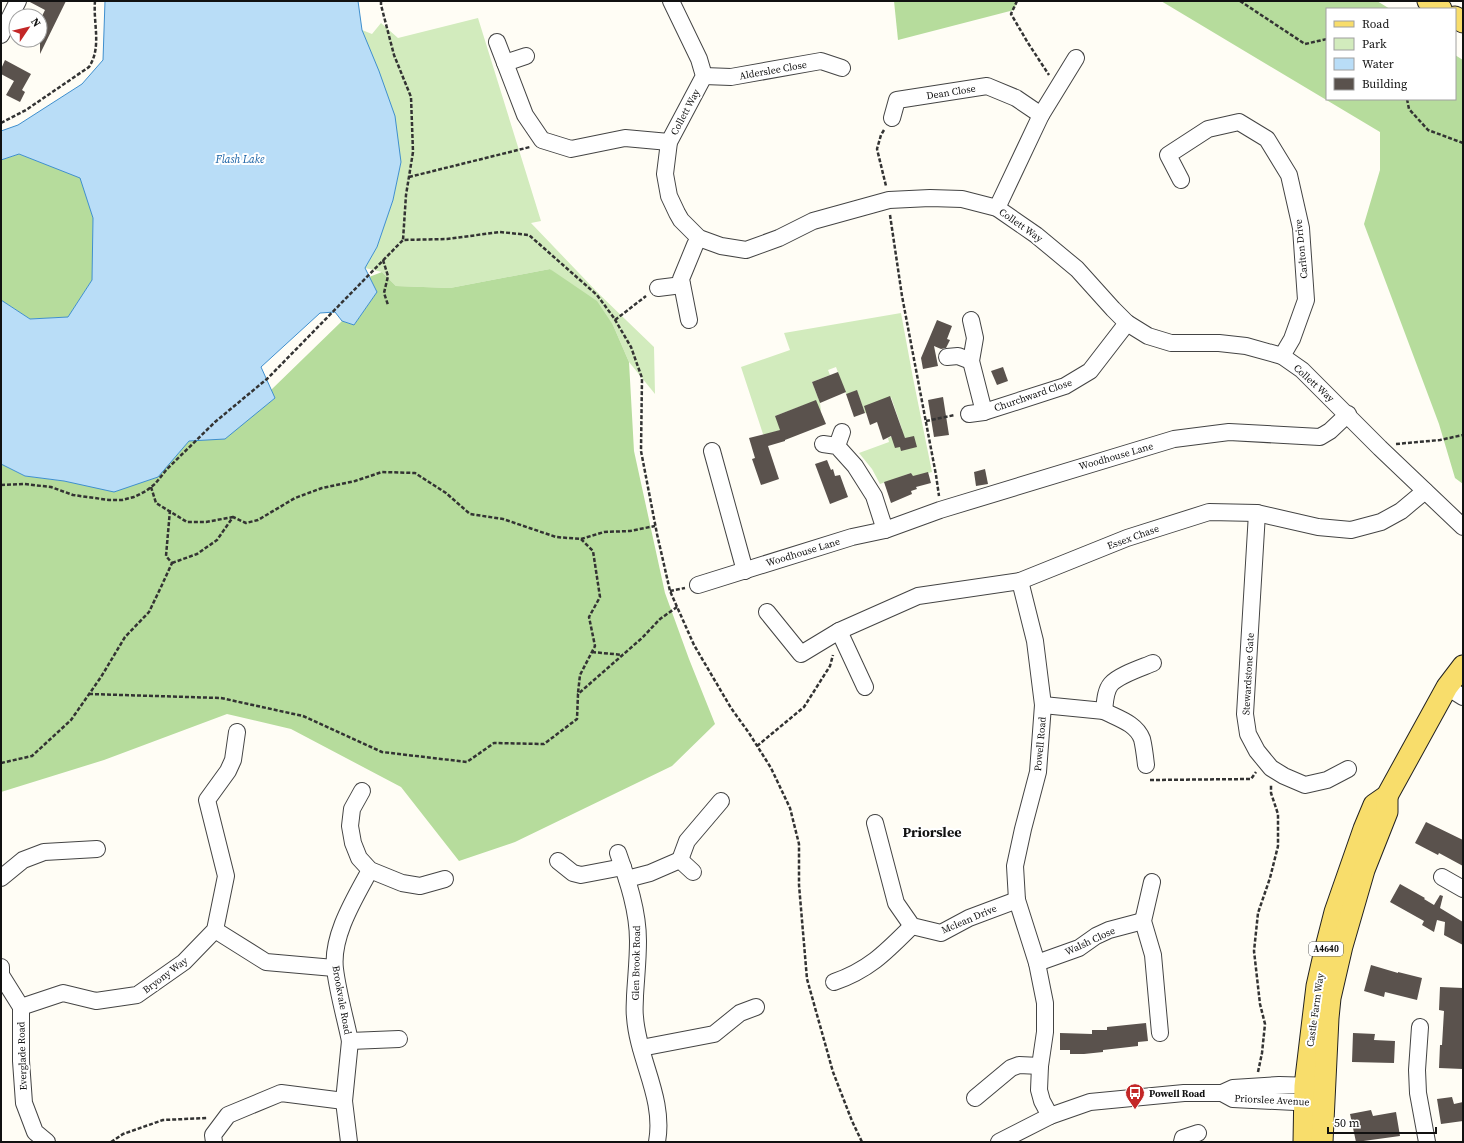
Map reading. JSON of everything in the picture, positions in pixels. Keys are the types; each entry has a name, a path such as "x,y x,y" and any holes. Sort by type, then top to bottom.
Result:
{"main road":[{"path":"1428,1 1439,8"},
{"name":"Castle Farm Way","path":"1304,1142 1336,970 1345,933 1364,870 1387,812 1387,796 1455,692 1463,666"},
{"name":"Castle Farm Way","path":"1314,1094 1322,1142"}],"street":[{"path":"1,35 18,1"},
{"path":"671,1 700,59 704,76"},
{"path":"497,42 525,115 542,140 571,149 625,138 669,142"},
{"path":"505,63 526,56"},
{"path":"997,208 1041,115 1076,58"},
{"name":"Alderslee Close","path":"704,76 731,77 821,61 842,68"},
{"name":"Collett Way","path":"704,76 669,142 666,174 669,196 681,220 699,238 721,246 746,250 779,238 813,221 889,200 930,198 962,200 997,208 1036,235 1077,269 1112,309 1127,323 1148,336 1171,343 1219,343 1246,346 1282,356 1302,370 1348,414 1380,448 1463,526"},
{"name":"Dean Close","path":"892,118 897,100 987,86 1016,98 1041,115"},
{"name":"Carlton Drive","path":"1180,180 1168,155 1208,129 1239,122 1267,139 1289,175 1301,228 1306,300 1292,339 1282,356"},
{"path":"688,320 681,279 699,238"},
{"path":"658,288 682,285"},
{"name":"Churchward Close","path":"971,320 975,338 972,361 975,376 971,413 1065,386 1090,371 1127,323"},
{"path":"947,357 964,357 972,361"},
{"name":"Woodhouse Lane","path":"698,585 845,540 885,530 940,510 1174,439 1229,432 1320,437 1330,431 1348,414"},
{"path":"834,441 854,466 874,496 885,530"},
{"path":"712,451 745,570"},
{"name":"Essex Chase","path":"767,612 801,654 839,631 918,596 1020,581 1127,538 1209,512 1257,513 1318,527 1351,530 1381,522 1402,511 1426,491"},
{"name":"Stewardstone Gate","path":"1257,513 1245,714 1248,734 1257,751 1268,765 1284,776 1305,785 1327,780 1348,769"},
{"name":"Powell Road","path":"1020,581 1035,641 1043,705 1038,772 1015,866 1017,900 1038,963 1045,1010 1045,1032 1040,1066 1040,1090 1042,1101 1050,1116"},
{"path":"839,631 865,687"},
{"path":"1104,711 1107,691 1111,684 1153,663"},
{"path":"1043,705 1104,711 1132,726 1138,731 1142,739 1146,772"},
{"path":"237,732 233,760 228,771 207,800 226,876 215,930 266,962 334,968"},
{"path":"362,790 352,809 350,826 353,843 358,858 370,870 402,883 424,885 444,879"},
{"path":"558,861 573,873 581,875 623,866 650,873 680,860 687,841 721,801"},
{"path":"834,982 849,976 885,954 912,926 896,903 875,823"},
{"path":"1,878 23,860 44,852 97,849"},
{"path":"680,860 693,872"},
{"name":"Glen Brook Road","path":"623,866 637,927 638,941 634,1016 640,1048 658,1106 657,1142"},
{"name":"Brookvale Road","path":"349,1142 344,1100 350,1041 334,968 336,944 343,922 370,870"},
{"path":"1442,877 1463,889"},
{"path":"1152,882 1143,921 1153,955 1160,1033"},
{"name":"Mclean Drive","path":"912,926 941,933 970,918 1017,900"},
{"name":"Walsh Close","path":"1038,963 1079,948 1096,936 1109,930 1143,921"},
{"name":"Bryony Way","path":"21,1007 62,993 96,1001 137,995 184,962 215,930"},
{"path":"1,967 1,975 21,1007"},
{"name":"Everglade Road","path":"21,1007 24,1103 35,1132 47,1142"},
{"path":"640,1048 714,1034 740,1013 756,1007"},
{"path":"1420,1027 1417,1070 1418,1093 1427,1142"},
{"name":"Brookvale Road","path":"350,1041 399,1039"},
{"path":"975,1098 1011,1068 1019,1065 1040,1066"},
{"name":"Priorslee Avenue","path":"998,1142 1050,1116 1090,1102 1184,1092 1222,1093 1233,1099 1314,1094"},
{"path":"214,1142 213,1134 228,1115 281,1093 344,1100"},
{"path":"1179,1137 1198,1133"}],"path":[{"path":"1,122 26,110 89,67 94,60 96,49 95,1"},
{"path":"1,485 24,484 51,487 73,495 109,500 122,500 134,497 151,487 215,422 268,378 403,240 406,195 413,152 411,97 394,55 381,1"},
{"path":"1017,1 1011,14 1028,43 1058,87"},
{"path":"1240,1 1305,44 1326,39"},
{"path":"1407,100 1409,109 1428,130 1463,144"},
{"path":"892,118 881,135 877,149 889,200 892,234 902,296 936,474 940,510"},
{"path":"409,176 537,145 542,140"},
{"path":"403,240 447,239 500,232 529,234 597,295 615,320 631,347 642,378 641,451 655,526 670,591 676,607 698,652 731,708 770,768 790,808 799,844 799,886 807,979 833,1072 852,1121 862,1142"},
{"path":"383,260 388,276 384,293 388,304"},
{"path":"615,320 658,288"},
{"path":"926,421 971,413"},
{"path":"151,487 156,503 170,510 187,522 206,522 233,517 246,523 258,520 295,498 322,488 355,481 382,472 415,473 446,493 470,514 503,519 556,537 581,539 604,532 630,531 655,526"},
{"path":"170,510 166,556 172,563"},
{"path":"1,763 32,756 71,720 125,637 148,612 172,563 197,554 217,540 233,517"},
{"path":"89,694 221,698 303,716 382,752 467,762 494,743 544,744 577,719 580,675 595,646 589,617 600,597 593,551 581,539"},
{"path":"578,694 642,638 660,619 676,607"},
{"path":"757,746 804,708 830,666 839,631"},
{"path":"592,652 623,655"},
{"path":"1146,772 1251,779 1268,765"},
{"path":"1258,1074 1265,1024 1260,1004 1254,951 1258,913 1270,878 1278,846 1278,814 1271,793 1268,765"},
{"path":"111,1142 123,1134 163,1120 226,1118"}],"green space":[{"path":"894,1 1017,1 1014,10 898,40"},
{"path":"1161,1 1377,1 1388,8 1326,8 1326,100"},
{"path":"478,18 541,221 531,223 599,294 654,347 655,394 629,362 613,325 550,269 450,288 396,286 382,272 365,268 377,247 393,200 401,162 362,30 372,34 381,23 398,38"},
{"path":"1456,56 1463,60 1463,484 1455,478 1439,424 1364,224 1380,170 1380,132 1327,100 1456,100"},
{"path":"19,154 81,178 93,218 92,280 68,317 30,319 1,300 1,160"},
{"path":"550,269 597,301 613,325 629,362 634,451 665,593 715,724 672,766 515,842 459,861 401,787 291,729 227,714 104,760 1,792 1,464 25,476 119,490 157,477 189,441 225,438 275,398 271,390 342,321 354,325 377,292 369,277 382,272 396,286 450,288"},
{"path":"901,313 932,472 913,477 911,473 880,484 872,469 859,453 889,442 888,438 900,434 902,429 891,397 885,406 865,413 857,391 846,394 836,367 828,370 830,375 812,382 820,403 821,411 804,405 775,416 787,428 768,434 763,434 741,367 790,350 784,333"}],"water":[{"name":"Flash Lake","path":"105,1 358,1 362,30 395,116 401,162 393,200 377,247 365,268 377,292 354,325 342,321 335,312 320,313 261,367 275,398 225,439 189,441 158,477 114,492 64,481 25,476 1,464 1,300 30,319 68,317 92,280 93,218 80,178 19,154 1,160 1,131 18,125 82,84 103,60"}],"building":[{"path":"28,1 66,1 48,38 48,8 41,8"},
{"path":"5,60 31,74 22,90 25,92 20,102 6,95 14,81 1,74 1,69"},
{"path":"937,320 952,326 947,339 950,340 946,348 941,349 934,346 938,366 923,369 921,358"},
{"path":"1003,367 1008,381 997,385 991,371"},
{"path":"838,372 846,392 820,403 812,382"},
{"path":"857,390 865,413 854,417 846,394"},
{"path":"890,396 905,438 914,436 917,447 901,451 900,447 895,448 891,436 883,440 877,422 870,425 864,406"},
{"path":"943,397 949,435 934,437 928,400"},
{"path":"816,400 826,424 785,441 768,446 779,479 761,485 752,459 755,458 749,438 780,430 775,416"},
{"path":"827,460 831,470 833,469 835,476 840,475 848,497 830,504 815,464"},
{"path":"985,469 988,484 976,486 974,472"},
{"path":"928,472 931,483 916,487 917,489 911,491 912,494 891,503 884,482 911,473 913,476"},
{"path":"1426,822 1463,840 1463,866 1439,853 1438,855 1415,843"},
{"path":"1400,884 1425,898 1424,899 1434,905 1440,895 1443,896 1440,908 1463,922 1463,945 1444,935 1445,922 1437,920 1434,932 1422,925 1424,921 1390,902"},
{"path":"1371,965 1422,978 1417,1000 1385,992 1384,997 1364,991"},
{"path":"1440,987 1463,988 1463,1069 1439,1068 1444,1011 1439,1010"},
{"path":"1146,1023 1148,1041 1138,1042 1138,1046 1084,1054 1070,1054 1070,1050 1060,1050 1060,1033 1092,1034 1092,1030 1107,1030 1107,1027"},
{"path":"1353,1033 1375,1034 1374,1040 1395,1041 1394,1063 1352,1062"},
{"path":"1452,1097 1454,1104 1463,1102 1463,1121 1441,1124 1437,1099"},
{"path":"1371,1110 1373,1116 1396,1112 1400,1136 1356,1142 1350,1114"}],"place":[{"name":"Powell Road","path":"1135,1110"}],"district":[{"name":"Priorslee","path":"932,832"}]}
